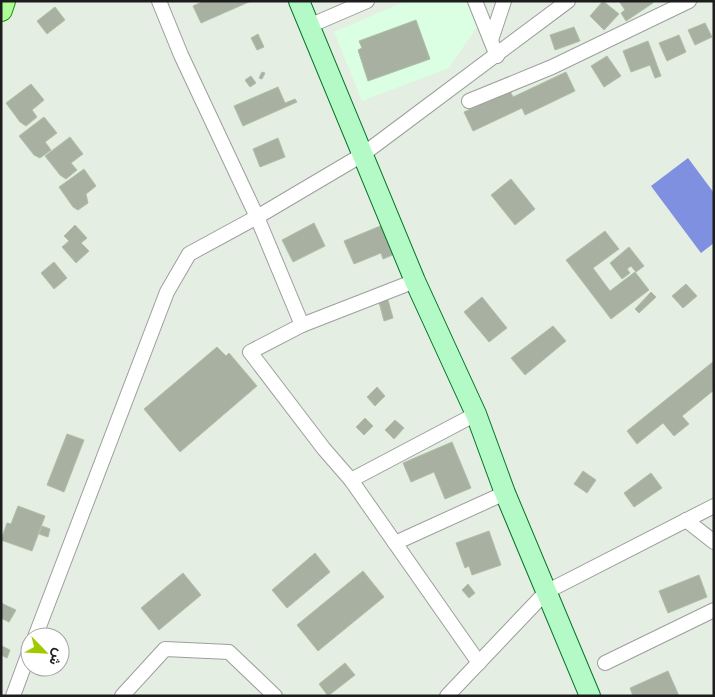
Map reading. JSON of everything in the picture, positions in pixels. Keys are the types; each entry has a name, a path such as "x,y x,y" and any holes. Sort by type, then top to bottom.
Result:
{"main road":[{"path":"1,10 4,1"},
{"path":"299,1 415,281 476,414 505,493 590,696"}],"street":[{"path":"159,1 181,55 257,217 302,326"},
{"path":"309,26 367,1"},
{"path":"475,1 498,56"},
{"path":"491,40 504,1"},
{"path":"39,627 166,292 189,254 257,217 362,155 498,56 557,6 568,1"},
{"path":"469,101 552,67 663,7 689,1"},
{"path":"415,281 302,326 250,352 324,450 351,480 479,663"},
{"path":"351,480 476,414"},
{"path":"394,543 505,493"},
{"path":"446,696 546,592 714,506"},
{"path":"686,520 714,542"},
{"path":"605,663 714,610"},
{"path":"122,696 165,650 229,652 275,696"},
{"path":"12,696 20,676"}],"shaded area":[{"path":"406,1 466,1 477,27 449,68 362,101 334,32"},
{"path":"688,158 714,193 714,243 701,253 651,186"}],"building":[{"path":"204,1 251,1 201,23 193,6"},
{"path":"603,1 619,14 604,30 590,16"},
{"path":"619,1 652,1 653,3 626,21 621,13 625,10"},
{"path":"55,7 65,20 47,34 37,21"},
{"path":"416,20 430,59 368,81 358,50 362,48 359,41"},
{"path":"705,23 712,37 695,45 688,30"},
{"path":"574,27 580,41 555,50 550,35"},
{"path":"258,34 264,47 257,50 251,38"},
{"path":"679,35 686,52 667,61 659,43"},
{"path":"648,41 661,76 655,78 650,65 631,72 623,51"},
{"path":"607,56 621,76 604,87 591,66"},
{"path":"262,72 265,73 262,79 259,78"},
{"path":"566,72 575,91 525,115 522,108 473,131 464,112 510,91 513,97"},
{"path":"251,76 256,83 250,87 245,80"},
{"path":"31,84 44,100 32,110 37,117 26,126 20,122 6,103"},
{"path":"278,87 285,103 295,99 297,102 243,126 234,106"},
{"path":"44,117 57,133 45,142 51,150 40,158 34,155 19,136"},
{"path":"70,137 83,154 71,163 77,170 66,179 60,175 45,156"},
{"path":"278,138 285,157 260,167 253,149"},
{"path":"84,169 96,186 86,194 88,203 78,210 73,207 59,187"},
{"path":"511,179 535,209 515,225 491,195"},
{"path":"390,222 395,254 383,259 381,253 354,264 344,241"},
{"path":"314,223 325,246 293,262 282,240"},
{"path":"75,225 87,238 81,243 89,251 76,263 62,247 69,241 64,236"},
{"path":"605,231 619,249 593,268 610,291 635,272 649,290 611,319 566,260"},
{"path":"629,247 644,266 636,272 631,266 627,269 630,273 622,279 610,263"},
{"path":"54,262 67,278 54,289 41,273"},
{"path":"686,284 697,296 683,308 672,296"},
{"path":"651,292 656,297 639,313 635,309"},
{"path":"482,297 507,328 489,342 464,312"},
{"path":"388,300 393,318 384,321 379,302"},
{"path":"553,326 566,341 525,375 511,358"},
{"path":"217,347 226,356 229,353 257,386 180,452 144,409"},
{"path":"714,361 714,390 682,416 689,424 674,436 663,423 637,444 627,431"},
{"path":"377,387 385,396 375,406 367,397"},
{"path":"365,418 373,426 364,435 356,427"},
{"path":"395,420 404,428 394,439 385,430"},
{"path":"67,434 84,440 64,492 47,485"},
{"path":"452,442 471,488 445,499 434,472 411,482 403,463"},
{"path":"583,471 596,480 587,493 574,484"},
{"path":"651,473 662,488 634,507 624,493"},
{"path":"18,506 45,516 32,551 1,540 7,523 11,524"},
{"path":"42,526 50,529 48,537 39,534"},
{"path":"489,531 501,565 472,575 469,566 465,568 456,543"},
{"path":"315,553 330,572 287,608 272,590"},
{"path":"363,571 384,597 318,651 297,625"},
{"path":"183,573 201,595 159,630 141,608"},
{"path":"699,575 707,597 668,613 659,591"},
{"path":"468,584 475,593 469,598 462,590"},
{"path":"1,603 16,610 9,622 1,618"},
{"path":"2,646 10,650 7,658 1,655"},
{"path":"345,663 355,675 328,696 319,684"},
{"path":"668,671 679,696 633,696 630,688"}]}
